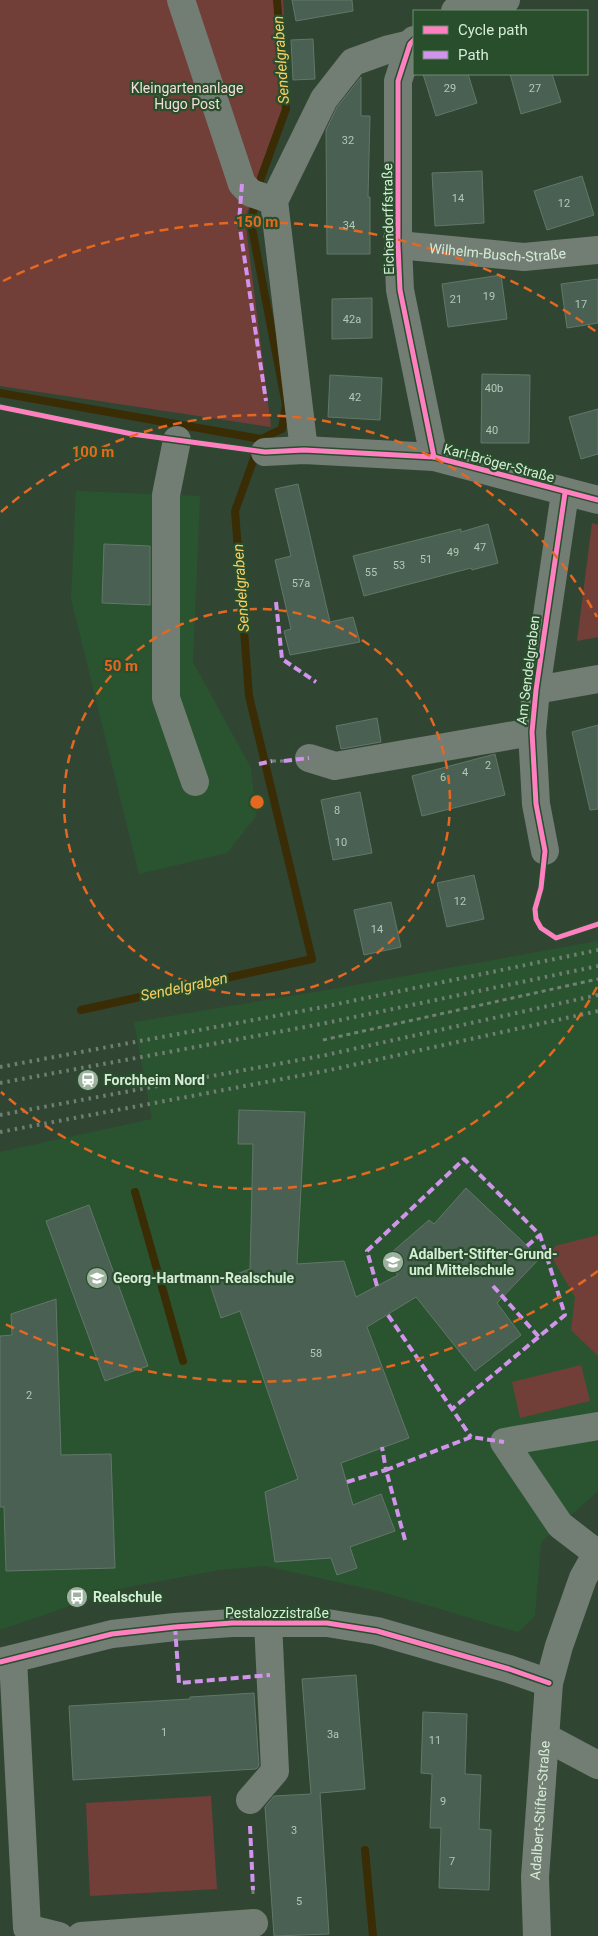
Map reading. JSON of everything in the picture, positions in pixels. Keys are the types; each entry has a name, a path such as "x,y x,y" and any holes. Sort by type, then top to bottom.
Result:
{"street":[{"path":"181,0 242,184 263,197 304,450"},
{"path":"461,10 506,0"},
{"name":"Eichendorffstraße","path":"263,197 324,99 353,62 412,42"},
{"name":"Eichendorffstraße","path":"412,42 398,80 398,244 400,290 434,457"},
{"name":"Wilhelm-Busch-Straße","path":"398,244 524,257 598,250"},
{"path":"177,440 166,495 166,698 195,782"},
{"name":"Karl-Bröger-Straße","path":"265,452 304,450 434,457 565,493 598,500"},
{"name":"Am Sendelgraben","path":"544,851 536,804 532,732 536,690 565,493"},
{"path":"536,690 598,679"},
{"name":"Am Sendelgraben","path":"297,759 335,766 532,732"},
{"path":"597,1553 560,1525 504,1442 598,1426"},
{"name":"Adalbert-Stifter-Straße","path":"536,1936 535,1878 549,1683 559,1646 583,1578 597,1553"},
{"path":"250,1800 275,1771 268,1622"},
{"name":"Pestalozzistraße","path":"7,1660 112,1634 232,1623 327,1622 377,1631 509,1669 549,1683"},
{"path":"7,1660 10,1812 26,1928 59,1936"},
{"path":"544,1737 598,1765"},
{"path":"81,1936 254,1923"}],"path":[{"path":"272,761 297,759"},
{"path":"324,1040 598,979"}],"shaded area":[{"path":"76,491 200,496 193,662 251,768 256,816 227,853 139,874 71,599"},
{"path":"598,941 598,1491 541,1542 535,1616 518,1632 382,1592 265,1566 219,1570 119,1589 0,1630 0,1152 152,1119 134,1022 333,989"}],"green space":[{"name":"Kleingartenanlage Hugo Post","path":"0,0 283,0 289,94 245,219 271,427 0,386"},
{"path":"592,523 598,525 598,637 577,641"},
{"path":"598,1235 598,1356 571,1330 575,1297 550,1254 555,1246"},
{"path":"581,1365 590,1401 520,1418 512,1382"},
{"path":"211,1796 217,1889 90,1896 86,1803"}],"building":[{"path":"292,0 352,0 353,11 296,21"},
{"path":"313,39 315,79 293,80 291,40"},
{"path":"423,75 468,75 477,103 436,116"},
{"path":"510,75 552,75 561,102 521,114"},
{"path":"361,77 361,116 370,116 368,197 370,197 370,254 327,254 326,130 337,107"},
{"path":"482,171 484,223 435,226 432,173"},
{"path":"582,176 594,215 547,230 534,191"},
{"path":"501,275 507,319 448,327 442,284"},
{"path":"598,279 598,323 567,328 561,284"},
{"path":"372,298 372,338 332,339 332,299"},
{"path":"482,374 530,375 529,443 481,443"},
{"path":"330,375 382,378 380,420 328,417"},
{"path":"598,409 598,454 581,459 569,417"},
{"path":"298,484 330,622 353,617 360,642 290,655 284,631 291,629 275,560 291,556 275,489"},
{"path":"488,524 498,563 472,570 471,568 364,596 353,556 461,529 461,532"},
{"path":"104,544 150,546 150,605 102,603"},
{"path":"377,718 381,742 341,749 336,726"},
{"path":"598,725 598,809 590,810 572,732"},
{"path":"495,754 505,795 422,816 412,776"},
{"path":"360,792 372,853 333,860 321,800"},
{"path":"474,875 484,919 447,927 437,883"},
{"path":"391,902 401,947 364,955 354,910"},
{"path":"239,1110 305,1112 297,1264 344,1261 356,1297 398,1275 384,1259 429,1220 434,1224 466,1188 540,1258 497,1303 521,1335 475,1371 416,1297 367,1327 409,1438 341,1463 353,1505 381,1494 395,1531 350,1547 357,1568 337,1575 331,1558 275,1562 265,1492 298,1479 240,1311 221,1318 210,1284 250,1269 253,1144 238,1144"},
{"path":"89,1205 148,1366 105,1381 46,1221"},
{"path":"56,1299 61,1455 111,1454 115,1568 6,1571 4,1507 0,1507 0,1336 12,1335 11,1314"},
{"path":"356,1675 365,1789 320,1793 329,1934 274,1936 265,1807 274,1796 311,1794 302,1679"},
{"path":"254,1693 259,1766 256,1769 73,1780 69,1706"},
{"path":"423,1712 467,1714 465,1774 481,1775 479,1829 491,1830 489,1890 439,1888 441,1828 430,1828 432,1774 421,1773"}],"waterway":[{"name":"Sendelgraben","path":"81,1010 312,959 249,696 235,511 261,439 282,429 286,405 251,223 258,186 286,109 277,0"},
{"path":"0,393 261,439"},
{"name":"Sendelgraben","path":"135,1192 183,1361"},
{"name":"Sendelgraben","path":"365,1850 373,1936"}],"railway":[{"path":"0,1067 318,1008 598,950"},
{"path":"0,1083 321,1024 598,966"},
{"path":"0,1115 326,1055 598,995"},
{"path":"0,1132 330,1070 598,1011"}],"marked path":[{"path":"242,184 239,222 266,401"},
{"path":"276,602 282,659 316,682"},
{"path":"284,761 309,758"},
{"path":"259,764 272,761"},
{"path":"377,1286 367,1251 464,1159 540,1235 565,1315 452,1409"},
{"path":"527,1246 540,1235"},
{"path":"493,1286 539,1337"},
{"path":"388,1315 471,1437"},
{"path":"405,1540 386,1470 471,1437 504,1442"},
{"path":"347,1482 386,1470 382,1447"},
{"path":"175,1627 179,1683 270,1675"},
{"path":"250,1826 253,1890"}],"cycle path":[{"path":"413,41 410,44 398,81 398,245 400,290 434,457"},
{"path":"0,407 132,434 265,452 304,450 434,457 598,500"},
{"path":"565,493 536,690 532,732 536,804 545,851 541,888 535,909 536,919 541,928 556,938 598,924"},
{"path":"0,1662 112,1634 232,1623 327,1623 377,1631 509,1669 549,1683"}],"place":[{"name":"Forchheim Nord","path":"88,1080"},
{"name":"Adalbert-Stifter-Grund- und Mittelschule","path":"393,1262"},
{"name":"Georg-Hartmann-Realschule","path":"97,1278"},
{"name":"Realschule","path":"77,1597"}]}
